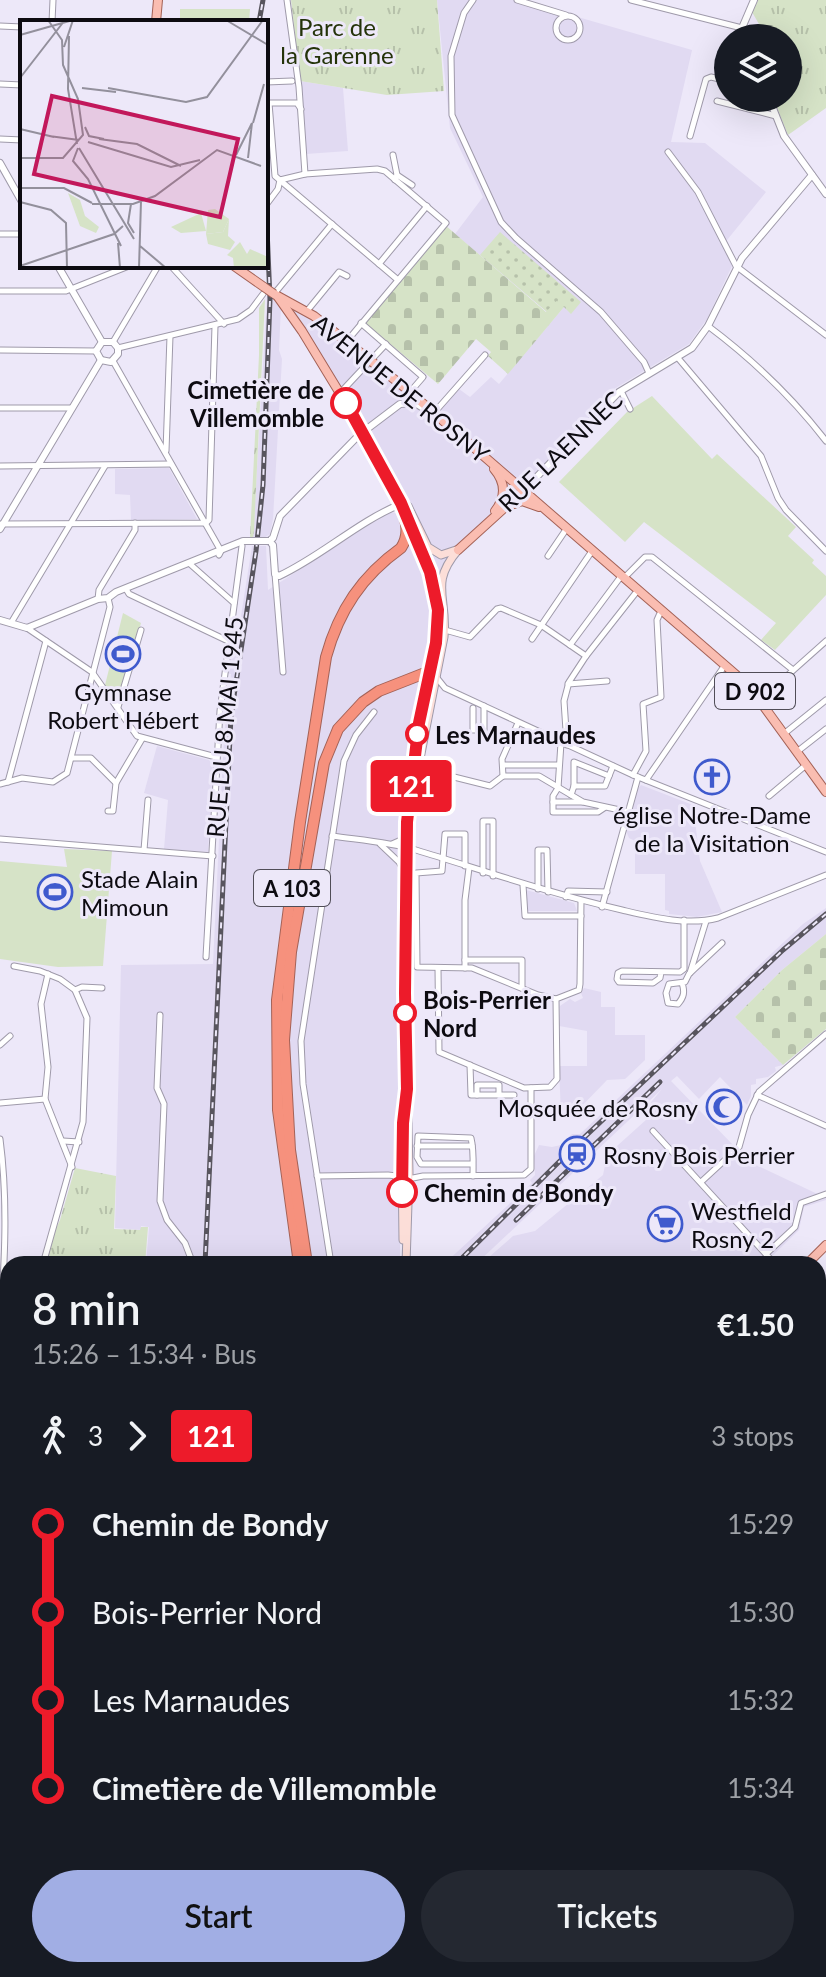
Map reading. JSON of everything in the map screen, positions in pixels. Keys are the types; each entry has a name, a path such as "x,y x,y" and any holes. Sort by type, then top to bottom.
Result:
{"highway":[{"name":"A 103","path":"298,1256 282,1154 276,1040 282,950 300,822 331,639 350,598 362,582 406,541 405,505"},
{"name":"A 103","path":"306,1256 290,1150 284,1076 288,978 303,868 324,763 338,729 350,714 379,691 433,674"},
{"path":"414,679 430,688"}],"main road":[{"path":"154,20 156,0"},
{"name":"AVENUE DE ROSNY","path":"236,268 264,290 303,309 329,327 524,490"},
{"path":"274,294 302,331 428,547 441,555 458,550"},
{"path":"291,314 299,316 303,309"},
{"path":"302,331 301,322 309,317 329,327"},
{"name":"RUE LAENNEC","path":"478,452 502,480 503,496 493,515"},
{"name":"D 902","path":"524,490 529,502 545,509"},
{"name":"D 902","path":"524,490 761,699 826,792"},
{"name":"RUE LAENNEC","path":"458,550 524,490"},
{"name":"RUE LAENNEC","path":"493,515 511,504 529,502"},
{"path":"405,505 437,598 438,630 433,674 417,736 407,822 407,1039"},
{"path":"433,674 441,656 445,630 440,579 446,564 458,550"},
{"path":"410,802 430,688"},
{"path":"406,1254 407,954"},
{"path":"405,993 409,1022"},
{"path":"406,1175 402,1194 406,1254"}],"street":[{"path":"52,20 53,0"},
{"path":"287,0 295,83 301,109 305,174"},
{"path":"473,0 464,13 451,56 452,115 500,220 516,238 601,312 644,362 649,373"},
{"path":"517,0 570,16 580,28 574,38 561,38 552,11"},
{"path":"631,0 652,2 727,24"},
{"path":"744,24 754,0"},
{"path":"557,22 570,16"},
{"path":"0,26 20,27"},
{"path":"690,136 706,79 714,78"},
{"path":"268,82 295,83"},
{"path":"0,84 20,85"},
{"path":"301,109 297,103 269,103 275,176 398,280"},
{"path":"760,112 776,116"},
{"path":"774,112 784,136 826,194"},
{"path":"0,139 20,140"},
{"path":"668,152 698,192 736,266 826,335"},
{"path":"347,341 446,223 396,178 393,155"},
{"path":"0,163 20,198"},
{"path":"280,180 305,174 377,169 412,185"},
{"name":"RUE LAENNEC","path":"524,490 621,391 692,348 708,326 736,266 812,175"},
{"path":"268,203 278,189 280,180"},
{"path":"379,264 427,206"},
{"path":"274,294 332,224"},
{"path":"59,268 102,342 115,345 170,336 246,316 264,290"},
{"path":"0,291 72,289 124,268"},
{"path":"113,361 118,354 115,345 157,268"},
{"path":"173,268 224,324"},
{"path":"303,309 339,272 347,276"},
{"path":"361,323 423,377 410,392"},
{"path":"215,326 205,514 220,553"},
{"path":"708,326 739,349 776,385 826,441"},
{"path":"166,453 170,336"},
{"path":"96,351 102,342"},
{"path":"340,394 386,344"},
{"path":"0,350 96,351"},
{"path":"96,351 101,360"},
{"path":"220,553 246,542 269,541 273,538 280,516 394,407 404,403 417,404 433,414 485,355"},
{"path":"678,358 761,456 786,510 826,551"},
{"path":"101,360 113,361"},
{"path":"1,526 101,360"},
{"path":"113,361 171,464 205,514"},
{"path":"621,391 630,409"},
{"path":"0,408 72,408"},
{"path":"369,442 376,423"},
{"path":"158,438 163,440 167,435"},
{"path":"0,466 171,464"},
{"path":"11,623 105,466"},
{"path":"281,571 405,505"},
{"path":"98,599 99,590 135,530 135,523"},
{"path":"1,526 206,523"},
{"path":"548,556 567,527"},
{"path":"269,541 281,571 276,591 283,672"},
{"path":"27,628 246,542"},
{"name":"RUE DU 8 MAI 1945","path":"206,957 217,757 228,641 246,542"},
{"path":"532,639 593,550"},
{"path":"570,645 623,576 645,557 652,557 793,670"},
{"path":"190,564 234,603"},
{"path":"126,589 129,594 228,641"},
{"path":"604,808 598,812 553,812 553,796 558,788 558,765 566,730 564,701 568,684 586,656 638,590"},
{"path":"0,784 22,778 58,781 67,773 110,607 108,598"},
{"path":"445,630 470,637 499,608 541,625 586,656"},
{"path":"602,907 636,776 646,750 643,704 661,697 657,620 661,611"},
{"path":"0,620 27,628 92,672 142,738 217,757"},
{"path":"118,708 141,630"},
{"path":"8,782 46,641"},
{"path":"761,699 826,641"},
{"path":"646,780 725,665"},
{"path":"433,674 445,688 564,745 826,852"},
{"path":"568,684 607,681"},
{"path":"430,688 445,688"},
{"path":"785,733 826,700"},
{"path":"473,708 473,730 484,730 484,706"},
{"path":"330,1256 301,1074 301,1041 344,761 356,735 374,712"},
{"path":"503,776 502,759 518,723"},
{"path":"798,751 826,729"},
{"path":"108,811 113,811 116,783 142,738"},
{"path":"72,758 91,758 116,783"},
{"path":"571,795 574,762 609,776"},
{"path":"769,796 806,764"},
{"path":"503,765 558,765"},
{"path":"574,786 605,786 613,766"},
{"path":"418,768 490,786 503,776 539,776 583,802 629,812"},
{"path":"144,850 148,800"},
{"path":"553,802 583,802"},
{"path":"483,873 483,821 493,821 493,876"},
{"path":"391,844 401,840 407,822"},
{"path":"465,968 465,834 445,834 442,871 416,873 416,965 419,968 438,968 465,968 472,968 545,998 556,999 579,990 581,901"},
{"path":"332,836 407,848 523,885 645,917 706,921 826,875"},
{"path":"0,839 213,856"},
{"path":"379,844 407,876"},
{"path":"388,851 407,848"},
{"path":"538,889 537,853 542,850 548,852 548,892"},
{"path":"523,885 525,916 581,916"},
{"path":"566,897 568,891 607,892"},
{"path":"661,972 660,978 653,983 619,982 617,979 622,971 680,972 684,969 684,920"},
{"path":"682,983 689,974 706,921"},
{"path":"689,974 722,943"},
{"path":"465,960 522,960 522,988"},
{"path":"14,966 48,974 75,990 85,1008 88,1027 83,1122 45,1256"},
{"path":"438,968 439,1052 531,1088 550,1087 557,1079 556,999"},
{"path":"48,974 41,1004 48,1067 45,1099 72,1168"},
{"path":"676,981 682,983 682,999 678,1004 668,1003 666,993 669,984 676,981"},
{"path":"75,990 82,987 102,988"},
{"path":"160,1015 157,1088 164,1104 160,1201 167,1220 185,1243 190,1256"},
{"path":"701,1182 739,1147 757,1095 826,1034"},
{"path":"0,1045 10,1036"},
{"path":"470,1065 471,1095 514,1095"},
{"path":"477,1095 477,1085 499,1085 499,1095"},
{"path":"317,1176 510,1176 528,1173 531,1158 531,1088"},
{"path":"757,1095 826,1126"},
{"path":"0,1103 45,1099"},
{"path":"653,1131 766,1254 795,1227 801,1203 826,1194"},
{"path":"473,1164 421,1164 418,1160 418,1136 469,1136 473,1146 473,1164 473,1176"},
{"path":"0,1139 2,1242"},
{"path":"63,1141 79,1142"},
{"path":"417,1146 473,1146"},
{"path":"390,1176 402,1194"}],"shaded area":[{"path":"437,0 519,0 692,50 671,142 705,143 766,192 723,245 732,266 707,319 689,344 614,389 526,492 438,575 417,528 386,474 274,294 351,346 438,413 459,389 470,397 491,377 499,384 564,307 547,312 455,234 483,197 450,128"},
{"path":"300,81 343,88 348,151 306,154"},
{"path":"267,296 281,306 279,350 282,359 273,519 270,534 264,538 253,538"},
{"path":"169,468 197,519 131,520 130,495 115,494 115,469"},
{"path":"389,512 397,513 411,536 431,595 432,617 400,825 400,1256 147,1256 149,1227 141,1226 141,1230 115,1228 121,965 213,964 224,736 231,674 227,673 231,648 236,648 252,546 266,546 268,590"},
{"path":"157,746 209,760 213,765 208,852 164,849 168,800 144,793"},
{"path":"641,785 693,805 700,861 722,912 697,917 669,914 665,910 665,874 635,874 635,841 629,838 626,831"},
{"path":"526,890 574,903 577,911 525,911"},
{"path":"826,908 826,934 782,970 735,1017 783,1065 775,1067 776,1071 768,1077 756,1079 756,1084 751,1085 747,1105 720,1077 699,1099 677,1076 671,1081 735,1147 737,1156 826,1198 804,1207 799,1230 772,1256 490,1256 513,1236 535,1231 603,1175 607,1155 647,1119 642,1113 662,1089 485,1256 453,1256 532,1183 530,1180 535,1175 534,1156 539,1145 561,1145 572,1134 580,1134 803,924"},
{"path":"584,988 601,992 601,1007 615,1007 615,1035 645,1035 645,1060 625,1079 607,1080 573,1115 561,1115 559,1066 587,1066 587,1031 559,1026 560,1006 570,999 575,1002 583,998 581,993"}],"green space":[{"name":"Parc de la Garenne","path":"291,0 437,0 444,91 387,95 300,81"},
{"path":"758,0 826,0 826,108 788,135 779,112 802,112 802,24 759,24 752,12"},
{"path":"180,9 250,9 249,20 180,20"},
{"path":"445,225 546,312 556,301 564,307 508,374 488,356 491,352 476,339 438,384 364,322"},
{"path":"500,232 581,302 571,314 564,307 547,312 480,255"},
{"path":"265,299 254,531 253,538 250,538 259,308"},
{"path":"652,396 712,459 717,454 796,527 788,536 826,576 826,595 775,650 761,640 776,623 644,522 625,542 559,482 627,412"},
{"name":"Gymnase Robert Hébert","path":"123,613 141,623 119,699 116,700 105,685"},
{"name":"Stade Alain Mimoun","path":"64,849 112,851 103,966 58,967 0,959 0,861 67,867"},
{"path":"826,934 826,1029 783,1065 735,1017 782,970"},
{"path":"75,1168 116,1176 114,1229 140,1230 141,1227 148,1227 146,1256 48,1256"}],"railway":[{"path":"259,20 263,0"},
{"path":"205,1256 231,716 263,485 270,299 268,252"},
{"path":"464,1256 574,1147 783,950 826,914"},
{"path":"516,1220 660,1082"}],"bus line":[{"name":"121","path":"346,403 401,503 430,572 438,610 438,630 419,723 407,822 407,1089 402,1192"}],"place":[{"name":"Cimetière de Villemomble","path":"346,403"},
{"name":"Gymnase Robert Hébert","path":"123,654"},
{"name":"Les Marnaudes","path":"417,734"},
{"name":"église Notre-Dame de la Visitation","path":"712,777"},
{"name":"Stade Alain Mimoun","path":"55,892"},
{"name":"Bois-Perrier Nord","path":"405,1013"},
{"name":"Mosquée de Rosny","path":"724,1107"},
{"name":"Rosny Bois Perrier","path":"577,1154"},
{"name":"Chemin de Bondy","path":"402,1192"},
{"name":"Westfield Rosny 2","path":"665,1224"}]}
